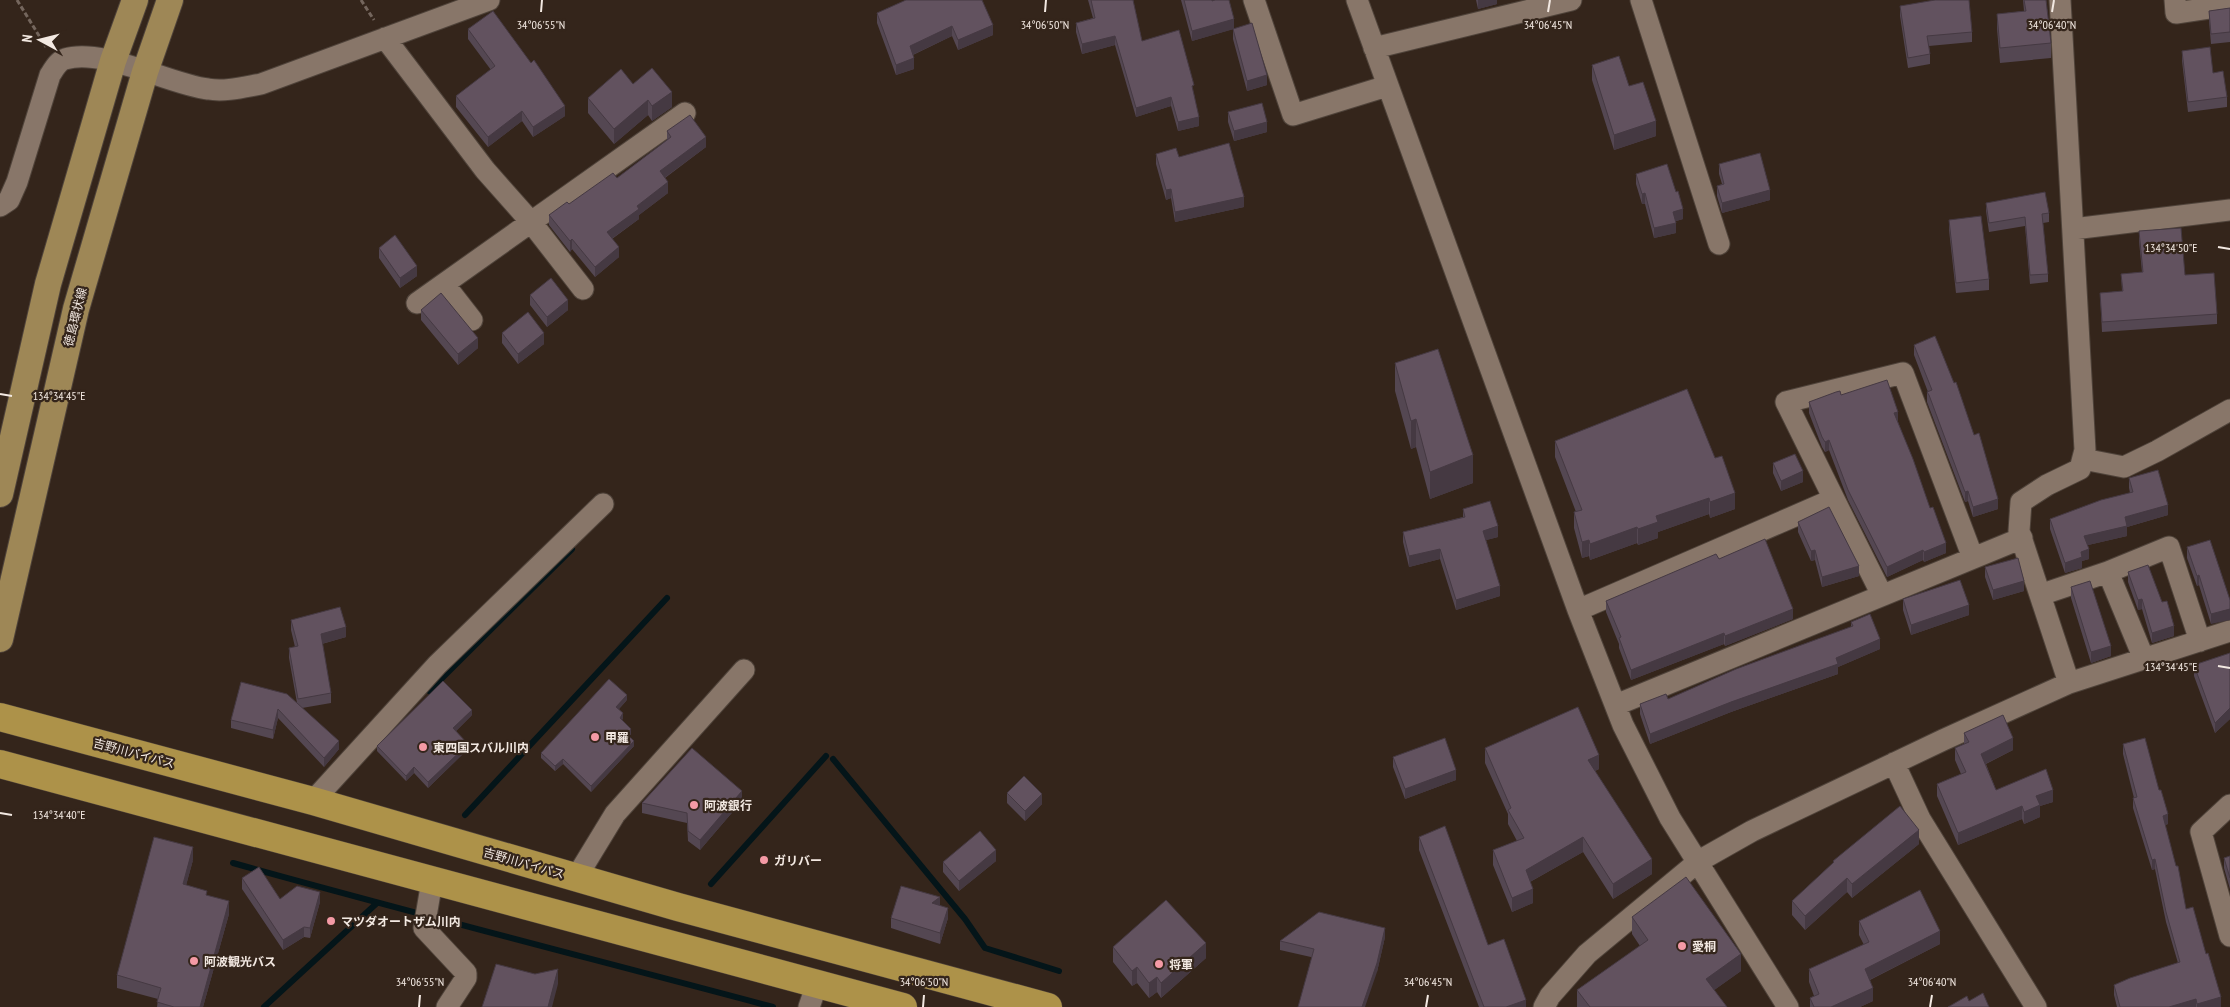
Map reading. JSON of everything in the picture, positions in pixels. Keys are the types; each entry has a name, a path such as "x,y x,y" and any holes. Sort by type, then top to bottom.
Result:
{"highway":[{"name":"吉野川バイパス","path":"0,717 313,802 678,908 1048,1007"},
{"path":"0,764 432,881 813,995 903,1007"}],"main road":[{"path":"0,494 48,284 113,61 135,0"},
{"name":"徳島環状線","path":"0,639 76,309 145,72 170,0"}],"street":[{"path":"0,206 9,200 17,182 50,75 57,64 64,59 78,57 113,61 196,88 228,89 261,84 489,0"},
{"path":"1254,0 1293,115 1387,86"},
{"path":"1357,0 1578,610 1623,725 1670,818 1699,862 1705,877 1788,1007"},
{"path":"1374,48 1529,5 1571,0"},
{"path":"1641,0 1720,244"},
{"path":"2060,0 2086,450 2080,469 2048,485 2021,502 2019,531 2069,683"},
{"path":"2175,0 2176,13 2230,5"},
{"path":"385,38 485,170 531,222 583,289"},
{"path":"417,303 685,113"},
{"path":"2073,229 2230,210"},
{"path":"444,284 472,320"},
{"path":"1882,595 1786,402 1903,373 1973,558"},
{"path":"2083,460 2124,467 2157,451 2230,410"},
{"path":"1578,610 1834,499"},
{"path":"313,802 437,665 603,504"},
{"path":"1616,705 2022,538"},
{"path":"2040,595 2108,572 2169,547 2200,641"},
{"path":"2108,572 2144,659"},
{"path":"1544,1007 1550,996 1587,954 1699,862 1752,830 2069,683 2230,631"},
{"path":"576,878 615,814 744,670"},
{"path":"1894,763 1920,819 2036,1007"},
{"path":"2230,805 2201,832 2230,936"},
{"path":"432,881 424,928 466,972 466,978 447,1007"}],"path":[{"path":"17,0 57,64"}],"building":[{"path":"906,0 982,0 993,25 958,40 952,26 910,46 914,58 896,65 877,13"},
{"path":"1091,0 1133,0 1142,41 1179,30 1194,85 1192,86 1199,117 1178,122 1171,97 1136,108 1115,36 1082,44 1076,23 1095,18"},
{"path":"1184,0 1229,0 1234,19 1192,31"},
{"path":"1935,0 1969,0 1972,32 1927,36 1930,54 1908,58 1900,6"},
{"path":"2024,0 2046,0 2051,43 2000,48 1997,14 2026,11"},
{"path":"2230,8 2230,32 2211,34 2209,11"},
{"path":"493,11 531,63 534,60 565,106 533,127 522,111 488,137 456,96 495,66 468,29"},
{"path":"1252,23 1267,75 1247,81 1233,29"},
{"path":"2210,47 2213,73 2223,71 2227,97 2188,102 2182,51"},
{"path":"1619,56 1629,86 1643,82 1656,121 1614,135 1592,65"},
{"path":"652,68 672,92 652,106 648,100 614,129 588,98 621,69 633,84"},
{"path":"1262,103 1267,122 1234,131 1228,112"},
{"path":"690,115 706,137 660,171 668,182 637,206 639,209 607,232 619,247 595,267 549,215 567,202 569,204 613,173 617,178 671,137 667,131"},
{"path":"1229,143 1244,197 1175,212 1171,189 1166,190 1156,154 1176,148 1179,157"},
{"path":"1760,153 1770,190 1722,203 1717,186 1724,184 1719,164"},
{"path":"1667,164 1683,209 1673,212 1676,223 1654,228 1645,193 1642,194 1636,174"},
{"path":"2045,192 2049,213 2042,214 2048,274 2030,275 2025,217 1989,223 1986,203"},
{"path":"1981,216 1989,279 1956,283 1949,220"},
{"path":"2181,228 2185,275 2214,273 2217,314 2102,322 2100,293 2123,291 2121,274 2143,272 2139,231"},
{"path":"395,235 417,266 400,278 379,248"},
{"path":"551,278 568,300 547,317 530,295"},
{"path":"441,293 478,338 458,354 421,310"},
{"path":"528,312 544,333 518,354 502,333"},
{"path":"1935,336 1954,383 1956,382 1974,435 1979,433 1998,499 1973,507 1968,491 1965,492 1927,392 1932,390 1914,345"},
{"path":"1438,349 1473,455 1430,472 1416,419 1411,421 1395,363"},
{"path":"1887,380 1898,412 1894,413 1930,508 1933,507 1946,543 1924,552 1923,550 1887,567 1848,490 1829,440 1825,442 1822,437 1809,402 1836,392 1840,391 1841,395"},
{"path":"1687,389 1715,458 1722,456 1735,493 1710,502 1709,498 1656,516 1658,522 1638,529 1637,527 1590,544 1589,540 1582,542 1574,512 1582,510 1555,441"},
{"path":"1795,454 1803,471 1781,481 1773,463"},
{"path":"2158,470 2168,505 2125,517 2127,526 2084,536 2089,549 2081,552 2082,557 2065,563 2050,519 2101,500 2133,492 2129,478"},
{"path":"1490,501 1498,526 1483,531 1500,586 1456,600 1440,549 1409,556 1403,532 1465,517 1463,509"},
{"path":"1829,507 1859,566 1822,577 1815,550 1811,551 1798,522"},
{"path":"1765,539 1793,609 1725,636 1724,633 1631,670 1619,638 1621,637 1606,601 1716,554 1719,559"},
{"path":"2210,540 2230,600 2230,609 2211,614 2199,575 2197,576 2187,547"},
{"path":"2018,558 2024,581 1993,590 1985,567"},
{"path":"2148,565 2162,602 2167,601 2174,626 2152,633 2142,599 2138,600 2128,572"},
{"path":"1960,580 1969,605 1911,625 1903,599"},
{"path":"2090,581 2111,646 2091,652 2071,587"},
{"path":"340,607 346,627 321,634 331,693 298,699 289,648 298,646 291,620"},
{"path":"1870,614 1880,639 1836,658 1838,664 1731,702 1650,734 1640,704 1666,694 1668,699 1736,669 1853,626 1851,622"},
{"path":"2230,653 2230,708 2215,723 2194,665"},
{"name":"甲羅","path":"609,679 627,695 616,707 623,713 620,718 631,729 627,734 634,741 591,786 563,759 555,766 541,753"},
{"path":"443,681 472,710 453,728 468,744 428,782 414,767 406,776 377,746"},
{"path":"241,682 287,694 339,741 324,758 278,709 273,730 231,720"},
{"path":"1578,707 1599,755 1588,760 1652,859 1613,884 1583,837 1526,870 1533,889 1512,898 1493,850 1524,838 1508,810 1511,808 1485,748"},
{"path":"2003,715 2013,738 1981,754 1996,790 2046,769 2053,790 2036,796 2040,805 2024,812 2022,806 1958,833 1937,784 1966,772 1955,748 1969,742 1964,733"},
{"path":"1445,738 1456,770 1405,789 1393,757"},
{"path":"2145,738 2159,790 2161,790 2168,814 2163,816 2176,866 2178,866 2186,909 2193,907 2206,954 2208,953 2221,997 2197,1004 2196,999 2169,1007 2120,1007 2114,985 2180,962 2166,912 2155,859 2152,860 2133,798 2137,797 2123,744"},
{"name":"阿波銀行","path":"692,748 742,791 700,840 688,831 687,813 642,803"},
{"path":"1024,776 1042,794 1025,811 1007,793"},
{"path":"1900,806 1919,830 1852,884 1847,878 1805,916 1792,901 1833,861"},
{"path":"1445,826 1488,945 1504,939 1526,1000 1506,1007 1484,1007 1419,837"},
{"path":"980,831 996,850 959,881 943,862"},
{"path":"154,837 193,847 183,884 207,891 206,895 229,901 200,1007 174,1007 157,1002 161,988 117,975"},
{"path":"2230,856 2230,878 2224,858"},
{"path":"259,867 280,899 297,886 320,892 310,928 304,927 283,940 242,878"},
{"name":"愛桐","path":"1686,877 1741,954 1706,979 1727,1007 1590,1007 1577,990 1648,940 1632,917"},
{"path":"901,886 940,897 932,903 948,908 940,933 891,918"},
{"path":"1920,890 1940,931 1865,969 1873,988 1831,1007 1814,1007 1810,998 1819,994 1809,969 1869,942 1859,921"},
{"path":"1166,900 1206,943 1161,983 1157,977 1149,983 1137,967 1132,971 1113,947"},
{"path":"1319,912 1385,928 1377,963 1362,1007 1298,1007 1314,949 1280,941"},
{"path":"496,964 535,974 558,969 548,1007 482,1007"},
{"path":"1983,993 1989,1007 1948,1007 1967,996 1969,1001"}],"waterway":[{"path":"429,691 572,549"},
{"path":"465,815 667,598"},
{"path":"711,884 826,756"},
{"path":"833,759 965,919 985,948 1059,971"},
{"path":"233,863 773,1007"},
{"path":"264,1007 377,903"}],"place":[{"name":"甲羅","path":"595,737"},
{"name":"東四国スバル川内","path":"423,747"},
{"name":"阿波銀行","path":"694,805"},
{"name":"ガリバー","path":"764,860"},
{"name":"マツダオートザム川内","path":"331,921"},
{"name":"愛桐","path":"1682,946"},
{"name":"阿波観光バス","path":"194,961"},
{"name":"将軍","path":"1159,964"}]}
